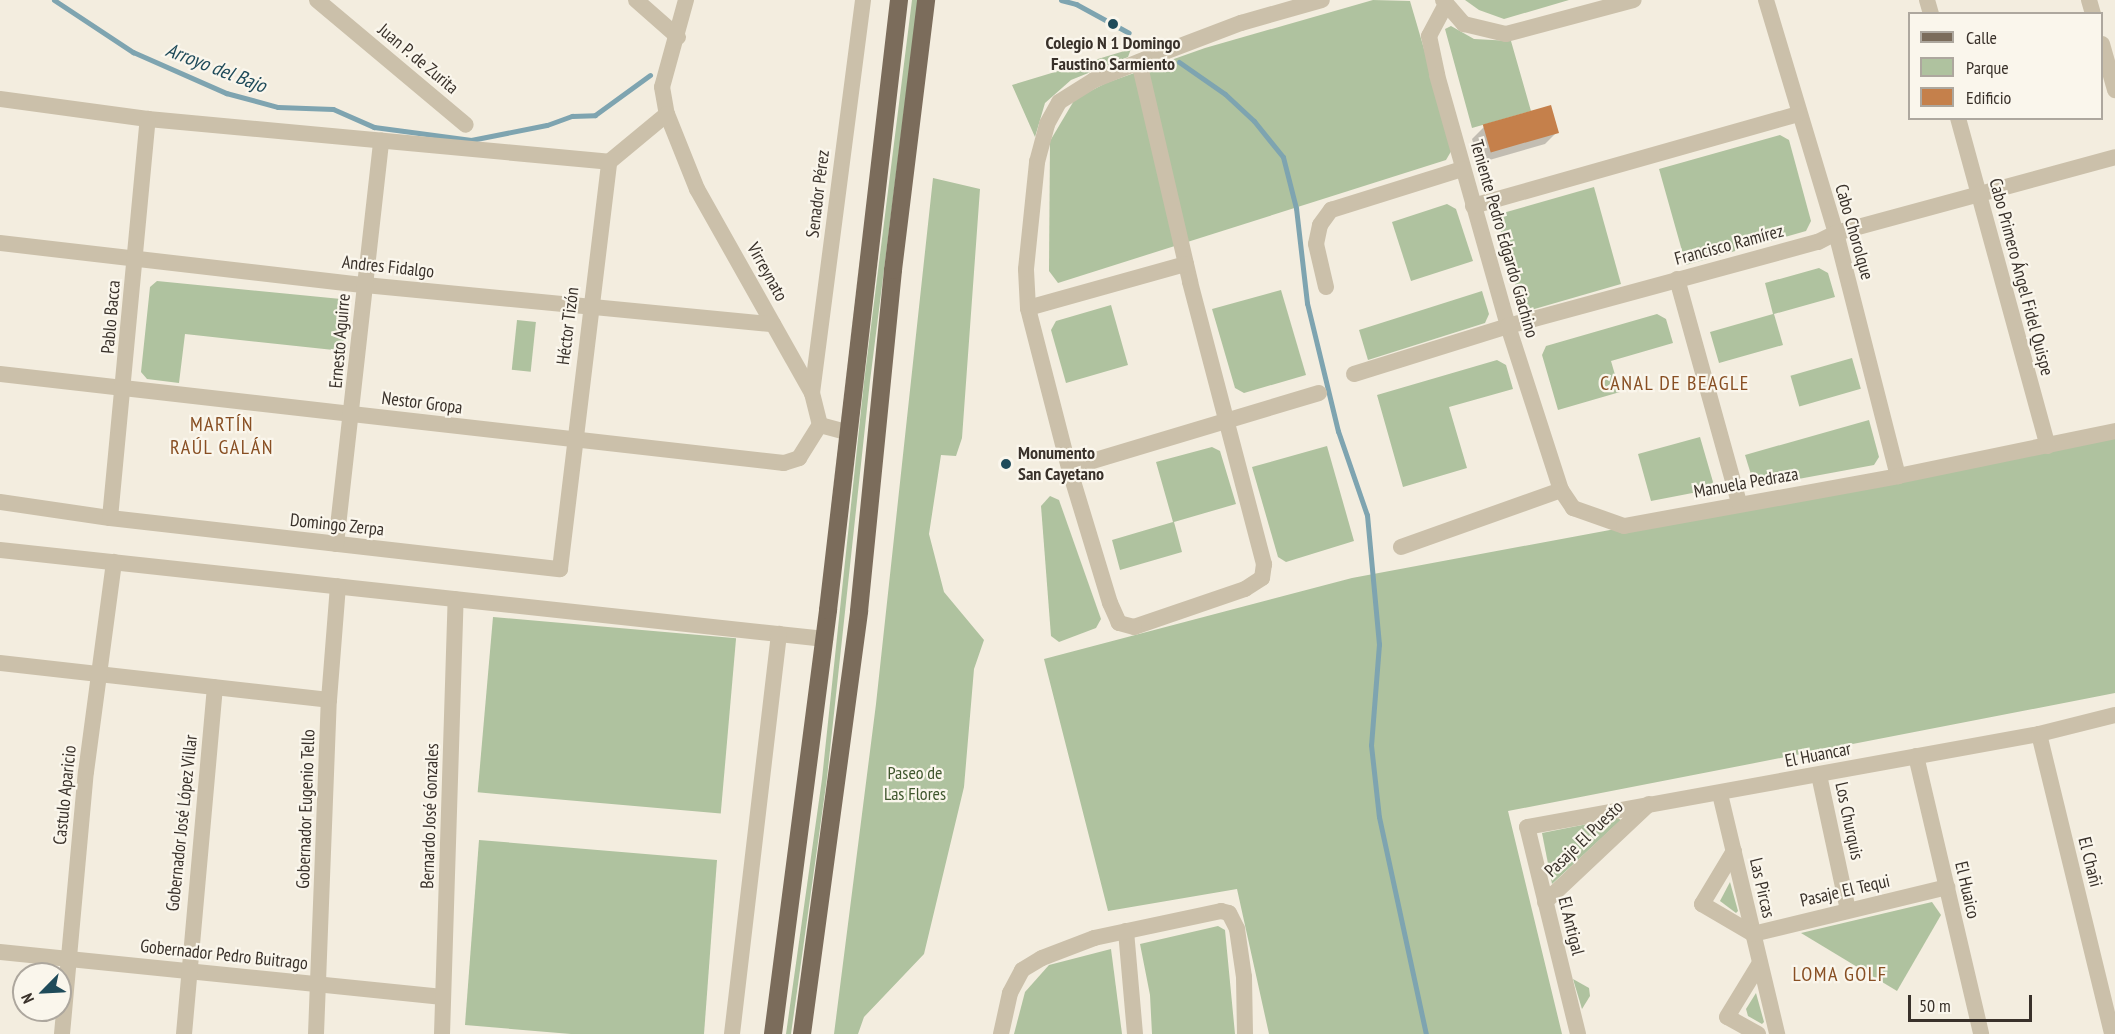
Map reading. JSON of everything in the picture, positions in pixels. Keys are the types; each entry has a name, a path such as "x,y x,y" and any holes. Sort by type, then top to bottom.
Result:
{"main road":[{"path":"773,1034 825,639 847,432 899,0"},
{"path":"802,1034 859,611 893,270 926,0"}],"street":[{"name":"Juan P. de Zurita","path":"317,0 466,125"},
{"path":"636,0 678,38"},
{"name":"Virreynato","path":"686,0 678,38 662,87 667,114 697,189 812,393 820,424"},
{"name":"Senador Pérez","path":"812,393 863,0"},
{"path":"1139,62 1186,264 1264,564 1262,579 1245,588 1134,627 1119,623 1110,603 1069,468 1028,308 1026,269 1036,162 1047,124 1059,102 1072,93 1139,62 1241,23 1322,0"},
{"path":"1444,3 1464,24 1506,34 1634,0"},
{"name":"Cabo Chorolque","path":"1767,0 1836,233 1898,476"},
{"name":"Teniente Pedro Edgardo Giachino","path":"1444,3 1429,36 1462,169 1508,326 1561,490"},
{"path":"2103,48 2115,90"},
{"path":"0,99 148,119 609,162 667,114"},
{"path":"1473,206 1799,114"},
{"name":"Pablo Bacca","path":"110,518 124,390 148,119"},
{"name":"Cabo Primero Ángel Fidel Quispe","path":"1958,120 2048,447"},
{"name":"Ernesto Aguirre","path":"336,544 353,415 381,141"},
{"name":"Francisco Ramírez","path":"1354,374 1508,326 1818,242 1836,233 2115,157"},
{"name":"Héctor Tizón","path":"560,569 609,162"},
{"path":"1326,286 1316,244 1320,225 1331,210 1462,169"},
{"name":"Andres Fidalgo","path":"0,243 365,285 773,324"},
{"path":"1028,308 1186,264"},
{"path":"1677,279 1739,503"},
{"name":"Nestor Gropa","path":"0,374 124,390 784,463 798,458 820,424"},
{"path":"1069,468 1225,419 1319,393"},
{"path":"820,424 847,432"},
{"name":"Manuela Pedraza","path":"1561,490 1573,508 1624,526 2048,447 2115,431"},
{"path":"1401,547 1561,490"},
{"name":"Domingo Zerpa","path":"0,502 110,518 560,569"},
{"path":"0,550 825,639"},
{"name":"Castulo Aparicio","path":"62,1034 99,674 114,562"},
{"name":"Gobernador Eugenio Tello","path":"316,1034 329,700 338,586"},
{"name":"Bernardo José Gonzales","path":"442,1034 456,599"},
{"path":"732,1034 779,634"},
{"path":"0,663 329,700"},
{"name":"Gobernador José López Villar","path":"184,1034 187,969 215,687"},
{"name":"El Huancar","path":"1527,827 1650,803 1720,794 2039,734 2115,715"},
{"name":"El Chañi","path":"2039,734 2112,1034"},
{"name":"El Huaico","path":"1916,756 1981,1034"},
{"name":"Los Churquis","path":"1819,775 1848,910"},
{"name":"Las Pircas","path":"1720,794 1760,963 1780,1032"},
{"name":"Pasaje El Puesto","path":"1545,902 1650,803"},
{"name":"El Antigal","path":"1527,827 1578,1034"},
{"name":"Las Pircas","path":"1734,851 1702,904 1753,934"},
{"name":"Pasaje El Tequi","path":"1753,934 1947,887"},
{"path":"1001,1034 1010,993 1022,970 1094,938 1221,910 1229,913 1237,929 1244,977 1245,1034"},
{"path":"1126,931 1136,1034"},
{"name":"Gobernador Pedro Buitrago","path":"0,952 187,969 319,986 443,997"},
{"path":"1758,1034 1727,1017 1760,963"}],"green space":[{"path":"912,0 918,0 870,381 827,778 791,1034 786,1034 822,779 864,382"},
{"path":"1373,0 1410,1 1453,148 1446,160 1058,283 1049,271 1050,141 1075,99 1106,83 1205,48"},
{"path":"1465,0 1569,0 1504,19 1479,10"},
{"path":"1451,26 1474,39 1511,41 1531,111 1472,128 1445,29"},
{"path":"1131,49 1128,57 1071,80 1045,103 1035,137 1012,85"},
{"path":"1780,135 1789,140 1811,221 1806,231 1686,265 1659,169"},
{"name":"Paseo de Las Flores","path":"933,178 980,189 962,438 956,456 941,455 929,534 944,592 984,640 974,669 964,787 924,954 864,1017 858,1034 834,1034 876,704"},
{"path":"1594,187 1621,284 1531,310 1521,305 1498,221 1503,213"},
{"path":"1447,204 1456,209 1473,261 1411,281 1392,222"},
{"path":"1819,268 1828,273 1835,297 1774,314 1783,345 1719,363 1710,332 1773,314 1765,283"},
{"path":"157,281 341,299 346,305 343,351 185,334 179,383 147,379 141,372 150,287"},
{"path":"1281,290 1306,375 1244,393 1235,388 1212,309"},
{"path":"1482,291 1489,314 1485,323 1368,360 1359,330"},
{"path":"1111,305 1128,365 1066,383 1051,330 1056,321"},
{"path":"1657,314 1666,319 1673,343 1611,361 1620,392 1558,410 1542,355 1546,346"},
{"path":"517,320 536,322 531,372 512,370"},
{"path":"1852,358 1861,389 1799,406 1790,376"},
{"path":"1497,360 1506,365 1513,389 1449,407 1467,468 1403,487 1377,395"},
{"path":"1869,420 1879,457 1874,465 1761,486 1753,481 1745,455"},
{"path":"2115,436 2115,693 1508,811 1562,1034 1269,1034 1237,889 1108,911 1044,659 1352,578"},
{"path":"1700,437 1713,482 1708,490 1651,501 1638,454"},
{"path":"1327,446 1354,541 1286,562 1278,557 1252,467"},
{"path":"1212,447 1220,451 1236,504 1174,522 1182,552 1120,570 1112,540 1173,522 1156,462"},
{"path":"1050,496 1059,500 1101,619 1096,628 1059,642 1051,636 1041,506"},
{"path":"493,617 736,638 721,814 478,792"},
{"path":"1618,818 1621,820 1552,884 1542,833"},
{"path":"479,840 717,860 704,1034 571,1034 465,1025"},
{"path":"1730,882 1738,911 1736,913 1720,901"},
{"path":"1932,902 1941,915 1897,991 1801,933"},
{"path":"1218,926 1225,930 1235,1034 1152,1034 1150,995 1140,944"},
{"path":"1111,949 1122,1034 1014,1034 1025,992 1049,965"},
{"path":"1573,979 1589,988 1590,996 1582,1009"},
{"path":"1756,993 1764,1022 1762,1024 1748,1016 1746,1009"}],"building":[{"path":"1551,105 1559,133 1491,152 1483,125"}],"waterway":[{"name":"Arroyo del Bajo","path":"54,0 133,52 226,93 278,107 333,109 374,127 471,140 547,125 572,116 595,115 650,75"},
{"path":"1061,0 1076,4 1129,33"},
{"path":"1179,62 1225,94 1254,121 1283,157 1296,208 1307,303 1338,431 1367,515 1379,644 1371,745 1379,817 1426,1034"}],"place":[{"name":"Colegio N 1 Domingo Faustino Sarmiento","path":"1113,24"},
{"name":"Monumento San Cayetano","path":"1006,464"}],"district":[{"name":"CANAL DE BEAGLE","path":"1675,383"},
{"name":"MARTÍN RAÚL GALÁN","path":"222,436"},
{"name":"LOMA GOLF","path":"1840,974"}]}
